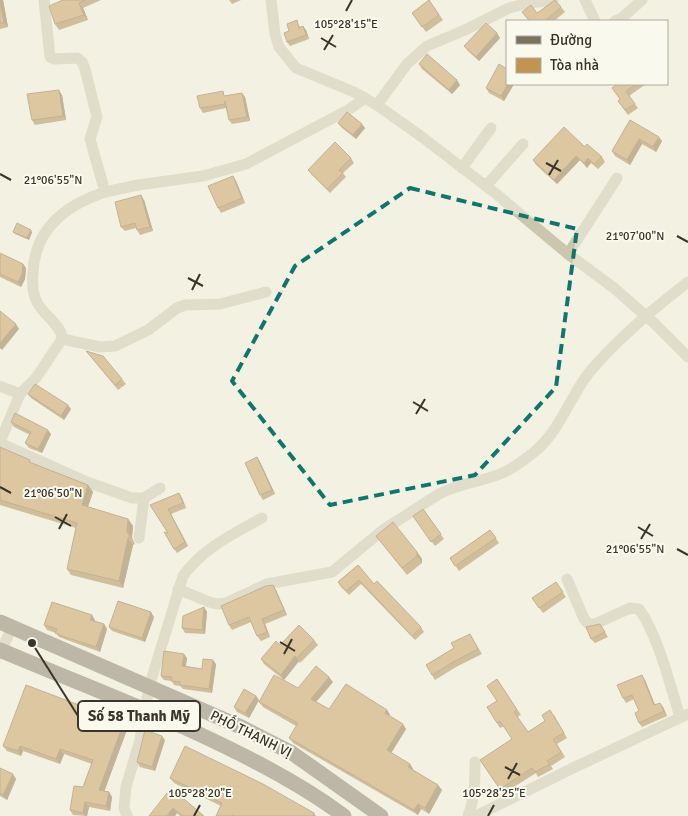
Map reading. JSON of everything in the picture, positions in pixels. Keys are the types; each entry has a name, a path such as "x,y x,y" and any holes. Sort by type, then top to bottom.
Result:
{"main road":[{"name":"PHỐ THANH VỊ","path":"6,624 241,727 292,753 381,816"},
{"name":"PHỐ THANH VỊ","path":"0,651 145,710 223,745 282,776 344,816"}],"street":[{"path":"44,0 50,57 54,59 77,58 82,62 85,69 97,117 90,139 105,192"},
{"path":"270,0 279,47 296,68 337,84 377,105 486,186 568,254 614,288 688,357"},
{"path":"377,105 407,64 427,46 509,8 553,0"},
{"path":"585,0 595,20"},
{"path":"617,20 642,0"},
{"path":"160,488 144,498 132,498 87,482 0,443 20,394 36,378 62,339 61,332 42,311 36,301 32,281 34,253 41,236 56,219 95,196 138,185 203,176 246,164 348,110 365,98"},
{"path":"462,168 491,128"},
{"path":"486,186 523,144"},
{"path":"568,254 617,178"},
{"path":"178,589 218,604 226,603 268,584 332,572 383,530 439,494 448,489 500,474 513,467 534,452 546,440 591,370 646,316 688,282"},
{"path":"62,339 100,347 115,346 148,330 177,308 185,305 220,304 266,292"},
{"path":"0,386 20,394"},
{"path":"139,538 144,498"},
{"path":"128,816 124,808 126,787 140,740 149,687 183,576 190,566 213,545 262,518"},
{"path":"476,816 684,715 653,637 639,609 630,608 595,624 589,624 584,619 567,579"},
{"path":"0,651 6,624"},
{"path":"468,816 473,803 476,784 475,762"}],"highlighted area":[{"path":"410,188 577,229 556,387 475,475 330,505 232,381 295,266"}],"building":[{"path":"0,0 4,23 0,23"},
{"path":"63,0 85,0 79,3 84,15 55,24 49,6"},
{"path":"429,0 439,15 422,27 412,13"},
{"path":"555,0 561,7 546,20 529,20 522,12 531,5 537,13"},
{"path":"297,20 299,28 303,26 306,35 287,42 284,33 289,31 287,24"},
{"path":"486,23 497,33 476,57 464,46"},
{"path":"427,54 457,80 449,90 419,64"},
{"path":"499,64 506,68 507,85 501,96 486,88"},
{"path":"616,85 635,85 626,91 635,104 625,110 612,88"},
{"path":"59,90 63,116 32,120 27,94"},
{"path":"223,91 224,96 242,93 247,117 229,120 225,101 225,104 200,108 197,96"},
{"path":"347,112 362,124 353,135 338,123"},
{"path":"630,120 659,137 653,147 639,139 627,160 612,151"},
{"path":"564,127 585,147 587,144 602,157 594,164 588,158 584,163 576,156 554,180 533,160"},
{"path":"335,142 351,158 339,170 343,173 327,189 308,170"},
{"path":"233,176 242,198 218,208 208,186"},
{"path":"141,195 150,227 137,230 135,223 121,227 115,202"},
{"path":"17,223 31,230 27,238 13,232"},
{"path":"0,253 23,264 22,274 18,282 0,274"},
{"path":"0,311 16,324 0,343"},
{"path":"86,351 103,356 122,379 115,385"},
{"path":"35,384 68,405 61,416 28,394"},
{"path":"15,413 48,430 38,449 25,443 31,432 11,422"},
{"path":"0,447 30,460 29,462 88,485 82,505 128,519 127,531 130,537 128,538 119,581 67,569 77,523 0,500"},
{"path":"257,457 272,490 260,495 245,463"},
{"path":"179,493 183,503 168,509 185,542 174,549 164,532 168,533 150,505"},
{"path":"423,509 441,534 431,542 413,516"},
{"path":"393,522 417,552 417,556 402,568 376,536"},
{"path":"490,530 496,538 455,566 450,558"},
{"path":"358,565 374,584 377,581 421,627 412,636 359,580 346,591 338,582"},
{"path":"556,582 563,592 539,608 532,598"},
{"path":"273,585 284,610 262,619 267,632 257,636 249,617 229,625 221,606 266,586"},
{"path":"118,601 151,612 142,638 109,627"},
{"path":"52,602 92,615 90,620 104,624 96,647 62,636 55,633 57,629 44,625"},
{"path":"204,607 202,630 182,628 183,616"},
{"path":"600,624 605,632 591,639 586,627"},
{"path":"299,625 314,640 297,658 295,656 281,675 261,659 276,641 280,645"},
{"path":"470,634 478,649 432,675 426,665 454,648 451,643"},
{"path":"164,651 184,654 182,666 202,669 203,659 213,660 209,689 180,685 180,682 171,681 172,677 161,676"},
{"path":"316,666 329,677 311,699 329,709 346,684 387,710 385,713 403,724 387,750 410,764 408,767 438,785 425,808 418,804 414,810 289,738 298,723 259,702 274,675 298,688"},
{"path":"642,675 654,705 660,703 664,711 639,723 635,713 639,711 632,695 623,698 617,685"},
{"path":"497,679 517,710 514,712 528,732 545,721 542,715 550,710 564,733 553,739 561,752 547,761 550,764 535,772 532,768 500,789 480,760 512,739 500,721 497,723 487,707 497,701 487,686"},
{"path":"26,685 124,722 99,790 109,792 106,806 85,802 83,813 70,810 74,786 83,787 93,760 60,749 56,759 20,746 18,751 3,746"},
{"path":"244,689 256,696 245,713 234,707"},
{"path":"145,730 162,736 152,767 137,762"},
{"path":"185,746 263,784 314,813 313,816 216,816 222,803 170,778"},
{"path":"0,768 13,774 3,795 0,793"},
{"path":"171,788 204,816 183,816 173,808 167,816 149,816"}],"place":[{"name":"Số 58 Thanh Mỹ","path":"32,643"}]}
